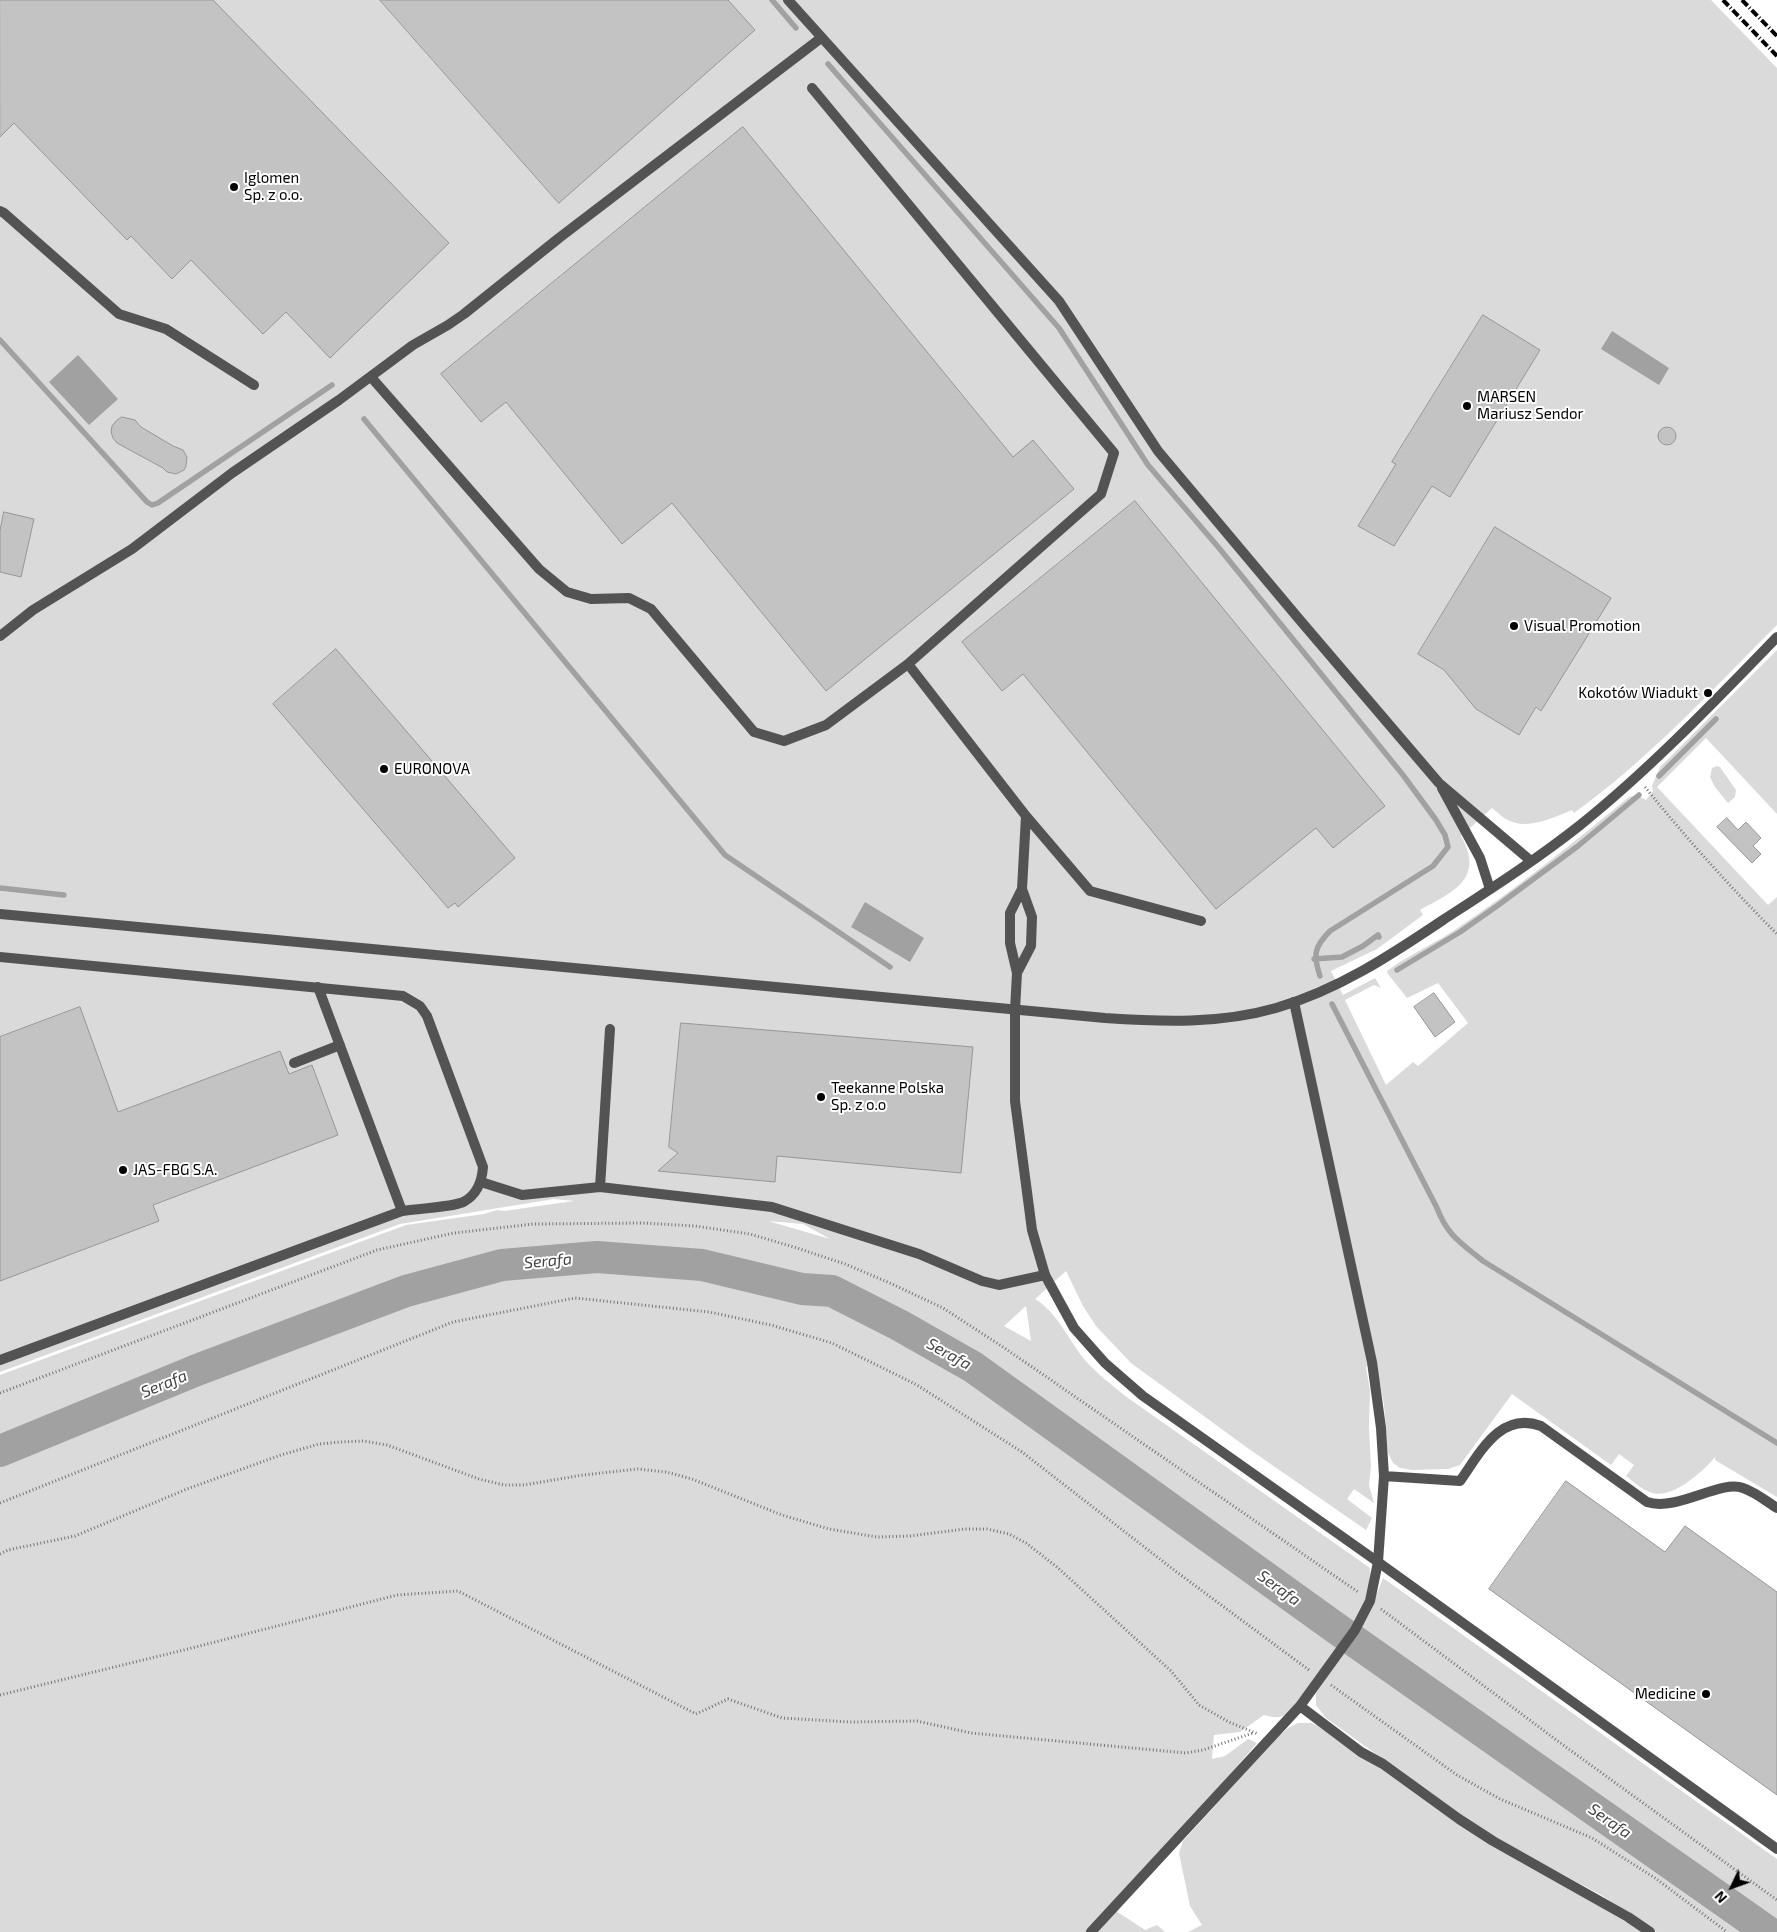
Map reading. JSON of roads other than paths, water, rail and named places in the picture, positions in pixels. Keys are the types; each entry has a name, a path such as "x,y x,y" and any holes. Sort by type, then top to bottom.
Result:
{"street":[{"path":"788,0 1059,301 1158,451 1439,783 1531,861"},
{"path":"0,636 33,610 132,549 232,473 413,345 448,326 559,238 821,38"},
{"path":"370,377 539,569 567,592 591,599 629,598 651,609 754,732 784,741 826,725 908,664 1102,494 1114,453 812,88"},
{"path":"0,211 119,314 166,328 254,386"},
{"path":"0,914 1105,1018 1160,1022 1236,1017 1294,1002 1339,984 1375,964 1531,861 1578,827 1637,777 1706,711 1777,638"},
{"path":"908,664 1026,816 1090,892 1201,921"},
{"path":"1439,783 1480,858 1490,889"},
{"path":"1017,973 1031,946 1032,917 1022,889 1026,816"},
{"path":"1022,889 1010,913 1010,943 1017,973 1015,1101 1032,1230 1045,1275 1074,1328 1105,1363 1143,1396 1378,1562 1777,1849"},
{"path":"0,958 403,996 420,1006 427,1016 483,1168 480,1182 473,1196 463,1203 402,1211 0,1360"},
{"path":"318,987 402,1211"},
{"path":"1091,1932 1300,1706 1344,1646 1370,1601 1378,1562 1384,1476 1381,1428 1372,1362 1294,1002"},
{"path":"600,1187 610,1029"},
{"path":"294,1063 340,1045"},
{"path":"480,1182 522,1195 600,1187 772,1207 919,1254 982,1281 999,1285 1045,1275"},
{"path":"1384,1476 1460,1481 1498,1431 1514,1424 1530,1422 1541,1426 1648,1502 1655,1504 1670,1503 1722,1489 1742,1487 1777,1508"},
{"path":"1300,1706 1361,1752 1383,1764 1493,1841 1628,1917 1650,1932"}],"waterway":[{"path":"772,0 796,28"},
{"path":"828,64 1059,328 1148,465 1219,548 1403,775 1445,835 1448,847 1433,866 1330,931 1316,952 1316,962 1320,976"},
{"path":"0,340 147,502 152,505 158,503 332,385"},
{"path":"364,419 725,855 890,967"},
{"path":"1659,776 1716,719"},
{"path":"1397,970 1460,932 1497,906 1578,846 1639,795"},
{"path":"0,888 64,895"},
{"path":"1314,959 1342,957 1363,946 1378,935 1379,937"},
{"path":"1332,1004 1445,1225 1455,1238 1483,1261 1777,1443"},
{"name":"Serafa","path":"0,1451 197,1370 406,1291 502,1265 597,1257 702,1265 802,1289 832,1291 899,1325 973,1367 1333,1626 1768,1932"}],"railway":[{"path":"1723,0 1777,56"},
{"path":"1742,0 1777,36"}],"place":[{"name":"Iglomen Sp. z o.o.","path":"234,187"},
{"name":"MARSEN Mariusz Sendor","path":"1467,406"},
{"name":"Visual Promotion","path":"1514,626"},
{"name":"Kokotów Wiadukt","path":"1708,693"},
{"name":"EURONOVA","path":"384,769"},
{"name":"Teekanne Polska Sp. z o.o","path":"821,1097"},
{"name":"JAS-FBG S.A.","path":"123,1170"},
{"name":"Medicine","path":"1706,1694"}]}
